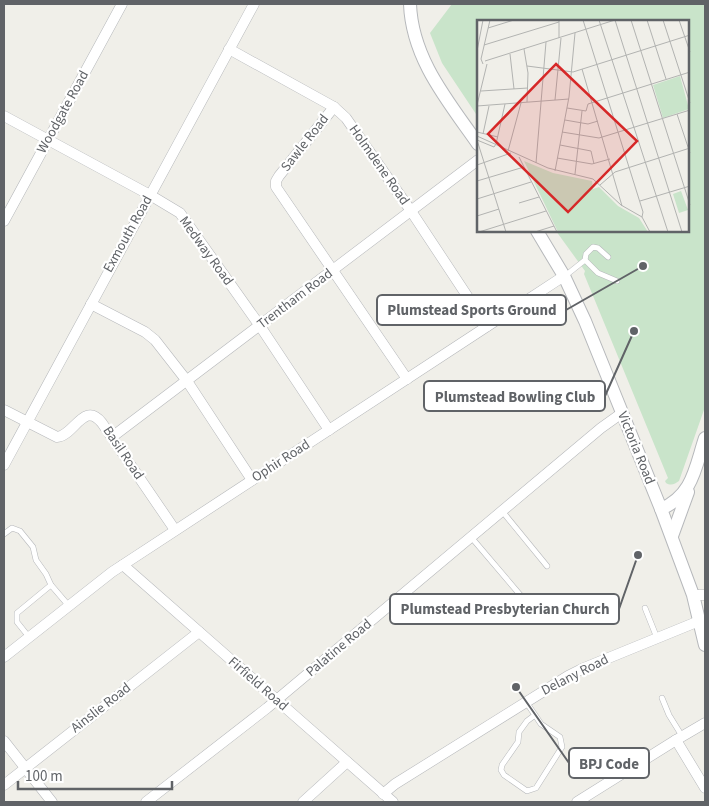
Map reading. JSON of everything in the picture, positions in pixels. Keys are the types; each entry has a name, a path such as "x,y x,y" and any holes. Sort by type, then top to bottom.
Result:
{"street":[{"name":"Woodgate Road","path":"4,221 122,4"},
{"name":"Exmouth Road","path":"4,465 254,4"},
{"path":"410,4 416,38 428,69 477,142"},
{"name":"Holmdene Road","path":"229,49 334,107 351,124 487,326"},
{"name":"Sawle Road","path":"334,107 279,176 276,184 278,190 407,379"},
{"name":"Medway Road","path":"4,116 175,209 183,217 260,326 329,430"},
{"name":"Trentham Road","path":"112,437 477,161"},
{"name":"Victoria Road","path":"538,232 564,276 672,536 699,595 699,621 705,644"},
{"name":"Ophir Road","path":"4,657 123,565 564,276"},
{"path":"91,304 145,332 155,340 187,381 252,480"},
{"name":"Basil Road","path":"4,410 54,437 66,435 82,418 94,416 100,420 175,530"},
{"name":"Palatine Road","path":"146,802 277,700 601,428 622,413"},
{"path":"661,509 678,500 688,487 702,458 705,438"},
{"path":"672,536 687,496 688,487"},
{"name":"Firfield Road","path":"123,565 393,802"},
{"name":"Delany Road","path":"383,794 395,784 584,668 699,621"},
{"name":"Ainslie Road","path":"4,785 199,632"},
{"path":"577,802 705,723"},
{"path":"679,738 705,788"},
{"path":"4,741 52,802"},
{"path":"303,802 347,762"}],"lane":[{"path":"564,276 585,260 587,253 595,246 608,257"},
{"path":"585,260 598,273 617,281"},
{"path":"502,511 547,566"},
{"path":"4,534 12,528 20,531 34,549 36,560 51,584 68,606"},
{"path":"471,537 522,597"},
{"path":"29,637 17,622 17,613 51,584"},
{"path":"645,608 657,638"},
{"path":"662,698 679,738"},
{"path":"526,702 535,715 541,724 560,737 562,747 536,788 527,791 504,775 501,768 518,742 520,731 527,721 535,715"}],"green space":[{"path":"452,4 705,4 705,407 679,481 674,484 668,484 665,481 668,478 584,274 585,271 557,232 689,232 689,20 477,20 477,116 442,63 430,33"}],"place":[{"name":"Plumstead Sports Ground","path":"643,266"},
{"name":"Plumstead Bowling Club","path":"634,331"},
{"name":"Plumstead Presbyterian Church","path":"638,555"},
{"name":"BPJ Code","path":"516,687"}]}
